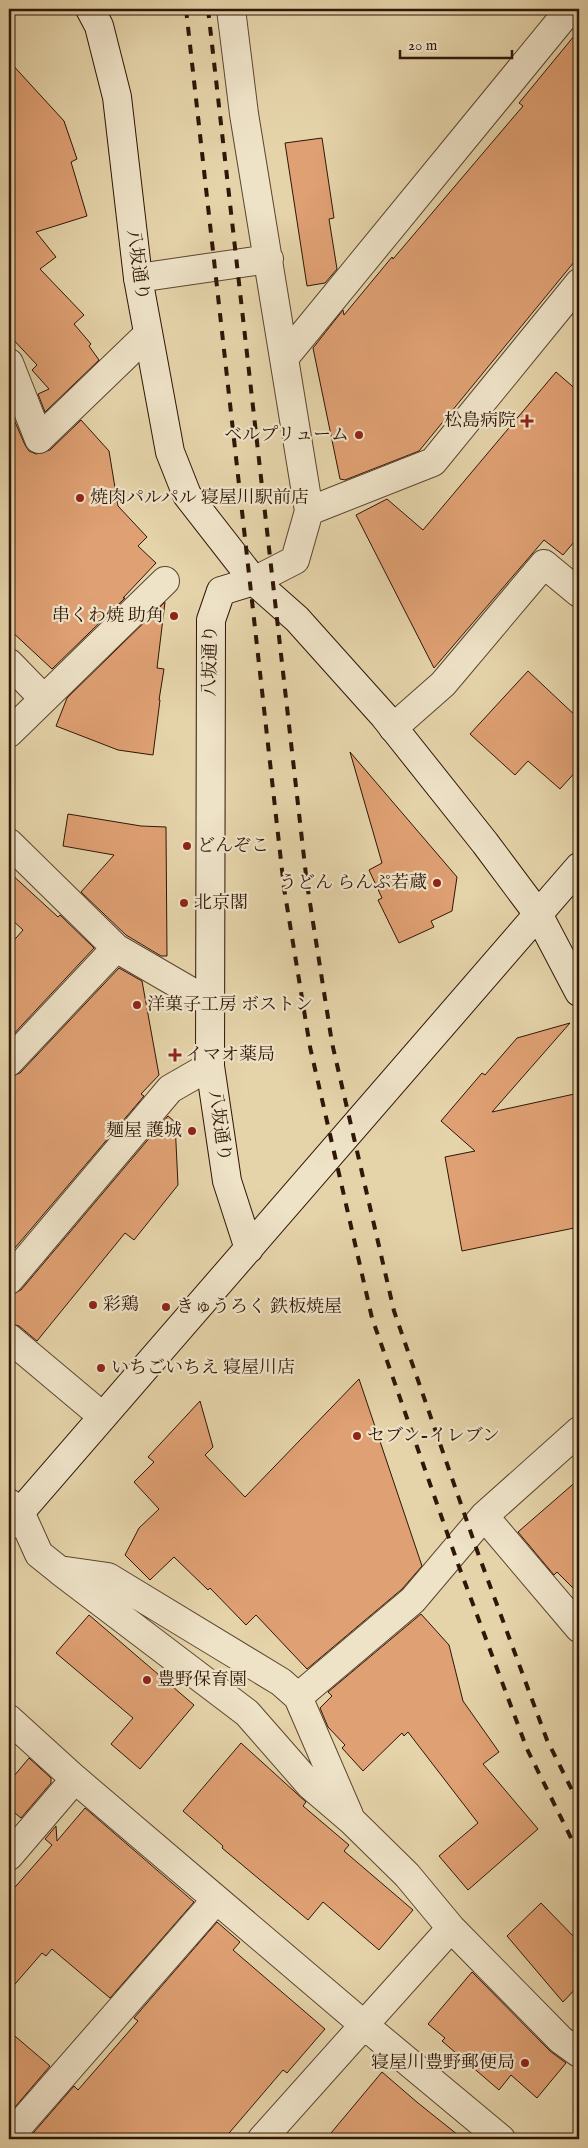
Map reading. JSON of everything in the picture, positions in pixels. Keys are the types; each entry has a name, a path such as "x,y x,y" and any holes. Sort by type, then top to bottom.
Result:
{"street":[{"name":"八坂通り","path":"90,9 99,26 117,97 138,278 170,452 187,494 254,581 221,592 211,620 210,1066 227,1181 248,1249"},
{"path":"232,9 244,114 309,511 295,560 254,581 297,619 393,728 485,843 538,914 579,992"},
{"path":"285,357 570,9"},
{"path":"138,278 269,259"},
{"path":"309,511 433,462 579,283"},
{"path":"9,363 39,439 148,334"},
{"path":"393,728 442,684 544,564 579,593"},
{"path":"9,733 165,582"},
{"path":"9,663 44,698"},
{"path":"12,853 116,948 209,1002"},
{"path":"579,867 102,1416 12,1513 39,1554 247,1713 310,1785 351,1820 407,1875 450,1928 561,2040 579,2053"},
{"path":"9,1062 116,948"},
{"path":"9,1280 170,1089 210,1066"},
{"path":"9,1338 102,1416"},
{"path":"298,1697 413,1600 484,1516 579,1431"},
{"path":"484,1516 579,1628"},
{"path":"59,1570 108,1577 281,1682 298,1697 351,1820"},
{"path":"9,1719 75,1779 216,1900 501,2139"},
{"path":"9,1856 75,1779"},
{"path":"9,2137 216,1900"},
{"path":"262,2139 450,1928"}],"building":[{"path":"579,30 579,256 419,451 345,480 340,479 313,348 343,310 344,315 523,106 519,103"},
{"path":"9,61 64,121 77,159 71,162 87,216 36,232 56,257 40,269 84,315 74,324 91,344 89,346 99,360 45,412 38,394 49,389 32,370 37,365 9,335"},
{"path":"322,138 334,218 329,219 337,269 325,283 307,286 285,143"},
{"path":"556,372 579,392 579,536 563,555 544,540 434,668 356,515 387,499 423,530"},
{"path":"9,408 25,445 29,451 36,454 50,450 81,420 109,451 118,506 147,537 138,546 156,563 123,598 125,598 52,669 9,629"},
{"path":"165,602 157,668 164,669 153,755 118,750 56,726 67,698"},
{"path":"528,671 579,719 579,768 560,789 528,761 515,775 470,734"},
{"path":"350,752 457,877 452,911 431,921 434,927 399,943 378,900 382,898 369,870 382,863"},
{"path":"68,814 141,826 166,827 167,956 161,956 126,935 81,892 114,855 63,846"},
{"path":"9,872 58,917 60,915 94,948 9,1039 9,946 23,930 9,917"},
{"path":"119,968 142,981 159,1075 141,1094 144,1096 14,1249 9,1244 9,1077 20,1073"},
{"path":"570,1023 492,1112 579,1093 579,1227 462,1251 445,1157 475,1151 441,1121 482,1073 485,1075 517,1038"},
{"path":"168,1116 175,1122 178,1185 134,1240 125,1233 37,1341 19,1326 9,1323 9,1295 21,1290"},
{"path":"359,1379 422,1566 402,1589 307,1669 256,1615 246,1625 210,1588 208,1590 174,1557 150,1580 125,1555 139,1528 159,1509 134,1482 154,1462 148,1457 200,1401 213,1447 205,1455 245,1497"},
{"path":"579,1479 579,1594 557,1572 554,1575 518,1532"},
{"path":"421,1614 449,1645 463,1701 499,1752 483,1764 538,1829 468,1890 439,1856 478,1823 408,1732 404,1736 402,1733 363,1771 342,1748 345,1745 328,1727 320,1708 332,1696 328,1692"},
{"path":"89,1615 194,1705 140,1769 111,1744 133,1718 56,1653"},
{"path":"241,1743 306,1802 303,1806 349,1845 344,1851 413,1910 379,1950 323,1902 308,1920 222,1848 223,1846 183,1811"},
{"path":"29,1758 51,1778 51,1783 21,1818 9,1808 9,1782"},
{"path":"85,1808 194,1902 110,1998 52,1949 46,1956 42,1953 9,1991 9,1894 52,1845 45,1839 56,1826 57,1841"},
{"path":"541,1903 579,1942 579,1985 563,2002 507,1936"},
{"path":"217,1922 240,1942 233,1950 325,2029 287,2073 283,2070 224,2139 28,2139 74,2086 78,2090 138,2021 134,2018"},
{"path":"472,1972 550,2051 566,2063 537,2098 511,2075 499,2090 442,2041 445,2038 428,2024"},
{"path":"9,2031 50,2066 9,2114"},
{"path":"382,2072 418,2103 463,2139 326,2139"}],"railway":[{"path":"186,9 284,888 310,1047 372,1318 458,1564 527,1749 579,1854"},
{"path":"208,9 307,884 332,1043 394,1311 479,1556 547,1740 579,1804"}],"place":[{"name":"松島病院","path":"527,421"},
{"name":"ベルプリューム","path":"359,435"},
{"name":"焼肉パルパル 寝屋川駅前店","path":"80,498"},
{"name":"串くわ焼 助角","path":"174,616"},
{"name":"どんぞこ","path":"187,846"},
{"name":"うどん らんぷ若蔵","path":"437,883"},
{"name":"北京閣","path":"184,903"},
{"name":"洋菓子工房 ボストン","path":"137,1005"},
{"name":"イマオ薬局","path":"175,1055"},
{"name":"麺屋 護城","path":"192,1131"},
{"name":"彩鶏","path":"93,1305"},
{"name":"きゅうろく 鉄板焼屋","path":"166,1307"},
{"name":"いちごいちえ 寝屋川店","path":"101,1368"},
{"name":"セブン-イレブン","path":"357,1436"},
{"name":"豊野保育園","path":"147,1680"},
{"name":"寝屋川豊野郵便局","path":"525,2063"}]}
